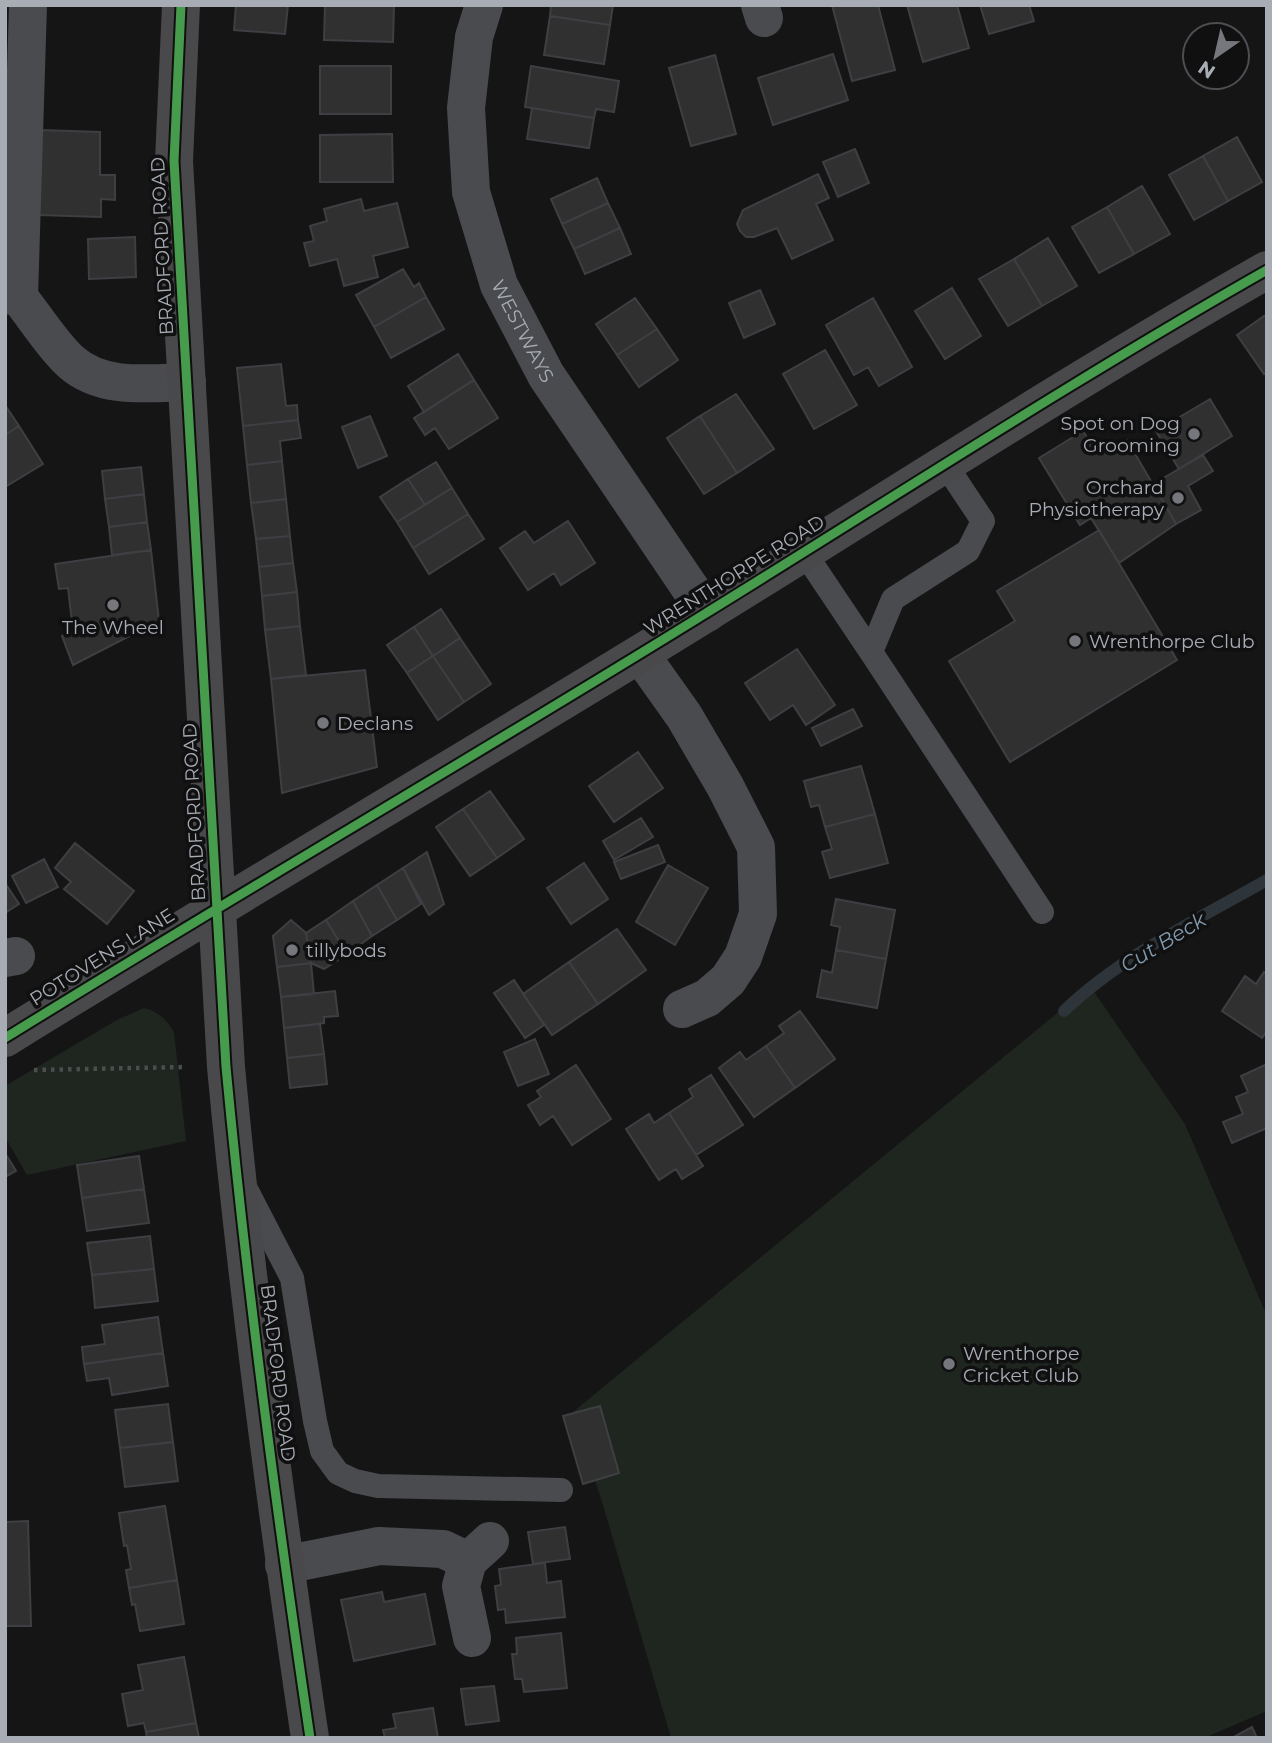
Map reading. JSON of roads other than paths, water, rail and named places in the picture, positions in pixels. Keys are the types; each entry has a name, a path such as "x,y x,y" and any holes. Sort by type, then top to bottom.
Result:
{"street":[{"path":"28,5 12,296 71,362 96,378 134,384 187,382"},
{"name":"BRADFORD ROAD","path":"181,5 174,161 226,1066 235,1168 284,1565 310,1738"},
{"name":"WESTWAYS","path":"484,5 474,37 466,108 471,191 499,285 546,374 707,613"},
{"name":"WRENTHORPE ROAD","path":"218,906 640,654 1149,337 1267,270"},
{"path":"640,654 684,716 725,786 756,847 758,914 743,957 728,980 707,998 678,1011"},
{"name":"POTOVENS LANE","path":"5,1038 218,906"},
{"path":"284,1565 379,1546 479,1551 461,1586 472,1638"}],"lane":[{"path":"872,652 893,599 968,551 984,522 945,464"},
{"path":"804,552 1042,912"},
{"path":"235,1168 292,1278 322,1451 338,1474 378,1486 561,1490"}],"waterway":[{"name":"Cut Beck","path":"1064,1011 1086,991 1135,956 1267,880"}],"place":[{"name":"Spot on Dog Grooming","path":"1194,434"},
{"name":"Orchard Physiotherapy","path":"1178,498"},
{"name":"The Wheel","path":"113,605"},
{"name":"Wrenthorpe Club","path":"1075,641"},
{"name":"Declans","path":"323,723"},
{"name":"tillybods","path":"292,950"},
{"name":"Wrenthorpe Cricket Club","path":"949,1364"}]}
